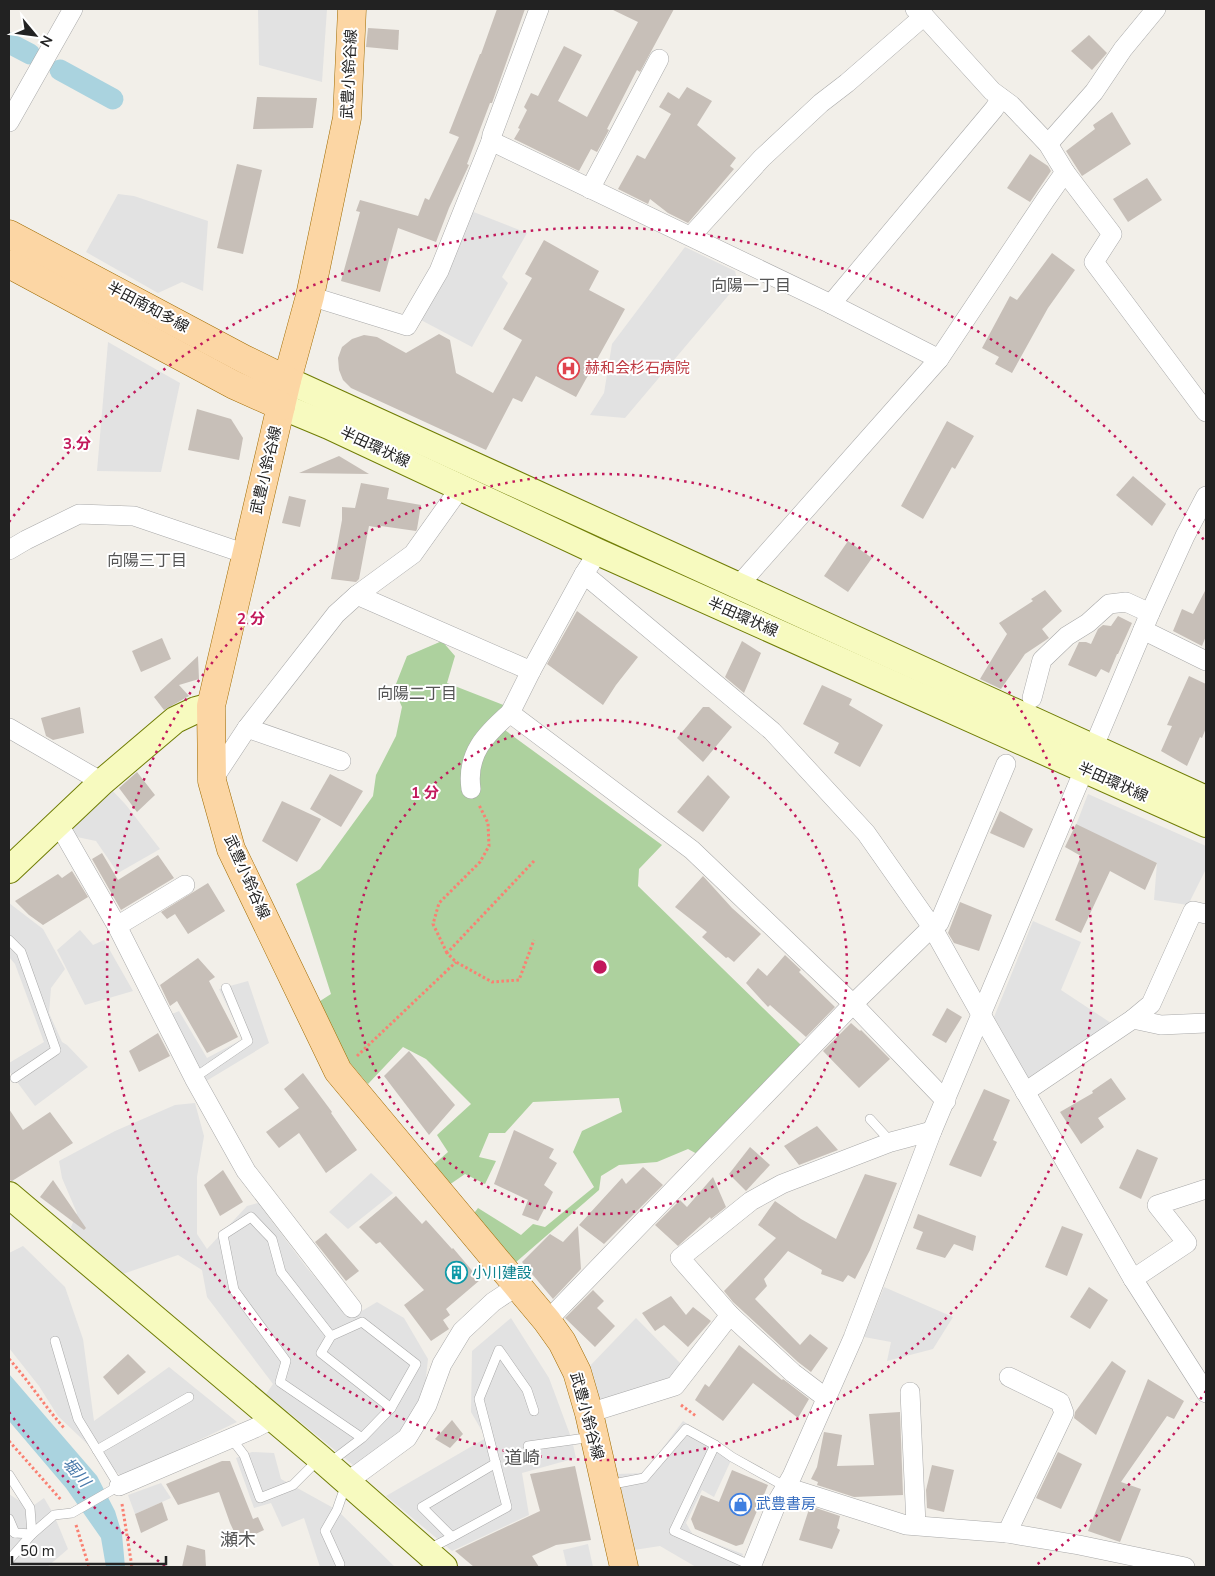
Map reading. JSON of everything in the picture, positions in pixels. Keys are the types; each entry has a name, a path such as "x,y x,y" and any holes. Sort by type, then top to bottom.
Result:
{"main road":[{"name":"武豊小鈴谷線","path":"352,9 347,118 310,296 284,393 211,706 212,781 231,849 338,1070 547,1321 562,1342 577,1372 624,1567"},
{"name":"半田南知多線","path":"9,234 244,359 284,393"},
{"name":"半田南知多線","path":"9,264 234,385 284,393"},
{"name":"半田環状線","path":"284,393 329,426 598,552 1089,758 1206,799"},
{"name":"半田環状線","path":"284,393 738,586 1089,758 1206,824"},
{"path":"9,870 102,782 174,720 196,710 211,706"},
{"path":"9,1195 324,1461 434,1559"}],"street":[{"path":"9,122 73,9"},
{"path":"310,296 407,326 439,271 491,141 539,9"},
{"path":"1048,144 1094,92 1123,49 1156,9"},
{"path":"691,236 762,158 821,103 847,83 919,12 992,91 1022,116 1048,144 1065,172 1112,234 1094,262 1206,412"},
{"path":"590,189 659,59"},
{"path":"831,304 994,109 1001,98"},
{"path":"491,141 831,304 939,359"},
{"path":"738,586 939,359 1065,172"},
{"path":"212,781 247,728 336,614 357,595 413,554 460,488"},
{"path":"752,1566 778,1500 786,1487 853,1338 932,1132 1150,613 1185,536 1205,503"},
{"path":"9,550 79,514 134,516 246,554"},
{"path":"471,789 472,762 478,746 488,733 510,714 531,671 598,552"},
{"path":"584,574 772,731 866,833 932,928 1133,1279 1206,1393"},
{"path":"357,595 531,671"},
{"path":"1032,698 1042,660 1067,636 1088,623 1110,604 1126,602 1150,613"},
{"path":"1143,630 1206,661"},
{"path":"510,714 692,850 853,1004 946,1101"},
{"path":"9,728 102,782"},
{"path":"247,728 341,762"},
{"path":"547,1321 853,1004 939,923 1006,764"},
{"path":"58,823 117,926 194,1078 246,1172 352,1308"},
{"path":"117,926 185,885"},
{"path":"1025,1092 1133,1019 1151,1004 1193,911 1206,914"},
{"path":"1133,1019 1161,1025 1206,1023"},
{"path":"826,1398 793,1373 730,1315 680,1258 751,1202 782,1184 891,1142 932,1132"},
{"path":"1133,1279 1187,1243 1157,1205 1206,1189"},
{"path":"347,1482 407,1438 427,1405 442,1364 462,1331 493,1302 517,1286"},
{"path":"591,1425 674,1386 730,1315"},
{"path":"1007,1533 1064,1413 1060,1402 1008,1377"},
{"path":"910,1392 916,1525"},
{"path":"119,1486 272,1419"},
{"path":"786,1487 906,1525 1007,1533 1079,1545 1185,1567"}],"lane":[{"path":"9,940 21,952 56,1050 15,1078"},
{"path":"194,1078 248,1041 226,988"},
{"path":"870,1119 891,1142"},
{"path":"331,1336 281,1272 272,1239 251,1218 223,1235 234,1290 286,1361 280,1382 362,1438"},
{"path":"231,1438 244,1455 260,1498 293,1485 324,1461 362,1438 392,1408 416,1364 362,1322 331,1336 321,1353 392,1408"},
{"path":"9,1560 32,1534 54,1515 72,1512 119,1486 78,1419 55,1341"},
{"path":"434,1559 452,1538 507,1506 479,1399 499,1350 527,1390 534,1411"},
{"path":"97,1450 189,1397"},
{"path":"528,1446 591,1425"},
{"path":"605,1486 644,1478 686,1429 786,1487"},
{"path":"715,1445 674,1531 752,1566"},
{"path":"452,1538 422,1508 496,1463"},
{"path":"9,1475 30,1508 32,1534"},
{"path":"340,1564 325,1531 340,1504 347,1482"},
{"path":"9,1519 12,1531 32,1534"}],"path":[{"path":"471,789 488,823 489,846 480,862 439,903 433,924 447,952 456,962 492,982 519,980 534,940"},
{"path":"447,952 534,861"},
{"path":"338,1070 350,1063 456,962"},
{"path":"9,1441 72,1512 88,1567"}],"green space":[{"path":"442,641 455,656 447,683 506,706 502,728 662,845 639,869 638,886 803,1047 699,1155 688,1149 657,1162 619,1165 601,1176 599,1190 515,1263 472,1216 478,1208 521,1235 533,1224 545,1227 594,1187 573,1152 582,1131 622,1112 619,1098 533,1102 505,1133 489,1133 479,1157 496,1161 485,1184 465,1174 449,1185 432,1166 448,1152 437,1135 471,1104 426,1059 403,1047 368,1084 350,1063 317,1003 331,994 296,884 320,869 373,796 376,775 396,736 402,707 394,689 407,656"}],"shaded area":[{"path":"258,9 327,9 322,82 259,65"},
{"path":"118,194 134,196 208,221 203,291 182,282 158,293 86,252"},
{"path":"471,211 527,233 502,277 508,283 472,347 419,319"},
{"path":"685,247 735,271 738,284 625,418 590,415 604,393 612,344"},
{"path":"108,342 180,383 161,472 97,471"},
{"path":"109,787 126,805 160,849 118,873 96,841 72,836 63,829"},
{"path":"1088,794 1206,846 1206,869 1188,905 1154,900 1157,863 1076,825"},
{"path":"9,903 43,929 65,969 51,988 49,1013 62,1042 88,1067 35,1106 9,1071 9,1063 44,1042 15,964 9,957"},
{"path":"1033,921 1081,942 1061,990 1111,1023 1028,1078 994,1017"},
{"path":"80,930 93,945 104,940 133,991 85,1005 57,950"},
{"path":"248,981 269,1043 203,1083 165,1017 179,1011 207,1058 243,1039 219,989"},
{"path":"195,1103 204,1136 197,1177 197,1234 207,1249 247,1206 258,1203 307,1268 350,1318 377,1302 404,1318 428,1359 424,1395 404,1434 358,1469 266,1394 273,1384 207,1297 202,1270 178,1255 117,1276 78,1242 71,1227 77,1213 62,1178 59,1161 115,1131 175,1105"},
{"path":"371,1173 393,1193 348,1229 329,1212"},
{"path":"23,1246 65,1287 83,1339 94,1421 169,1367 237,1422 122,1477 58,1416 39,1386 9,1348 9,1253"},
{"path":"884,1287 953,1317 933,1349 887,1361 891,1342 864,1337"},
{"path":"511,1318 549,1378 572,1440 576,1458 522,1473 529,1515 452,1551 386,1496 486,1438 471,1412 472,1351"},
{"path":"636,1318 681,1364 662,1385 599,1406 588,1368"},
{"path":"683,1421 734,1454 714,1497 702,1490 686,1523 693,1535 743,1554 738,1567 696,1567 660,1546 634,1550 618,1474 644,1473"},
{"path":"252,1452 274,1453 281,1479 337,1510 395,1567 320,1567 304,1518 282,1527 271,1503 254,1508 236,1458"},
{"path":"161,1483 171,1498 135,1514 128,1495"},
{"path":"9,1494 30,1508 44,1498 54,1515 68,1549 47,1567 9,1567"},
{"path":"588,1544 593,1567 567,1567 563,1550"}],"water":[{"name":"堀川","path":"9,1374 97,1476 115,1511 122,1534 125,1567 106,1567 101,1538 66,1488 9,1421"}],"building":[{"path":"497,9 525,9 492,103 490,103 467,164 469,165 436,242 398,228 380,292 341,281 360,212 356,211 360,200 418,216 425,198 429,200 459,137 449,133"},
{"path":"611,9 674,9 640,72 637,70 597,152 591,149 579,171 514,139 520,129 518,128 527,110 524,107 531,93 538,96 564,46 582,55 558,101 587,117 638,22"},
{"path":"368,28 399,30 398,50 366,47"},
{"path":"1089,35 1107,53 1092,70 1071,51"},
{"path":"687,87 712,101 697,125 736,158 730,166 734,169 688,223 668,213 650,199 648,204 618,189 637,155 645,159 671,114 659,107 668,92 679,99"},
{"path":"257,97 317,98 313,128 253,129"},
{"path":"1112,112 1131,144 1082,176 1066,151 1095,129 1093,125"},
{"path":"1030,154 1048,166 1051,171 1030,202 1007,188"},
{"path":"237,164 262,170 243,254 217,248"},
{"path":"1147,178 1162,200 1128,222 1113,199"},
{"path":"544,240 599,271 589,290 625,309 576,397 536,376 522,402 513,398 486,450 351,388 343,380 339,370 338,358 342,347 352,339 364,335 377,337 406,353 439,334 450,340 456,373 493,393 522,340 503,329 532,278 525,274"},
{"path":"1052,253 1075,270 1048,308 1012,373 995,364 999,357 982,348 1010,296 1017,300"},
{"path":"197,409 231,419 243,438 239,460 188,450"},
{"path":"947,421 974,436 955,469 952,467 923,519 901,506"},
{"path":"339,456 369,474 299,473"},
{"path":"1133,476 1166,504 1152,526 1116,495"},
{"path":"361,483 389,488 387,499 421,505 417,529 416,531 369,526 359,579 356,582 331,579 342,520 342,507 355,508"},
{"path":"289,496 306,500 300,527 282,523"},
{"path":"848,541 872,558 848,592 824,576"},
{"path":"1206,589 1206,636 1202,646 1173,631 1182,609 1193,614"},
{"path":"1045,590 1062,611 1042,629 1049,638 1025,654 1001,689 980,679 1007,634 999,623 1033,601 1031,599"},
{"path":"577,611 638,657 603,705 547,664"},
{"path":"1118,616 1132,623 1109,673 1101,669 1096,677 1068,665 1079,642 1091,644 1098,629 1103,625 1111,626"},
{"path":"162,638 171,659 141,672 132,651"},
{"path":"742,641 761,653 744,693 725,677"},
{"path":"198,656 199,679 179,685 189,696 164,710 154,697"},
{"path":"1189,676 1206,684 1206,728 1187,766 1161,751 1172,726 1167,725"},
{"path":"822,685 852,699 849,705 883,725 860,767 834,753 839,743 803,724"},
{"path":"80,707 84,733 53,740 46,736 41,718"},
{"path":"703,707 709,707 732,727 703,762 677,738"},
{"path":"137,772 155,795 137,812 119,788"},
{"path":"330,774 363,791 341,827 310,809"},
{"path":"708,775 730,797 703,832 677,812"},
{"path":"282,801 321,819 297,862 262,841"},
{"path":"1000,811 1033,829 1024,848 990,833"},
{"path":"1076,824 1157,863 1145,890 1110,871 1081,933 1055,920 1081,856 1065,847"},
{"path":"102,853 118,880 158,855 174,878 121,910 92,859"},
{"path":"72,871 88,897 43,925 29,915 15,901 58,874 62,878"},
{"path":"703,876 732,908 761,934 734,962 728,957 726,958 702,937 707,932 675,907"},
{"path":"208,883 225,911 188,934 175,914 167,919 161,912"},
{"path":"960,902 992,915 979,951 954,943 948,933"},
{"path":"785,955 801,970 799,972 835,1007 806,1037 770,1005 768,1007 746,983 758,968 767,976"},
{"path":"198,958 215,977 209,981 238,1037 207,1053 177,1001 170,1006 160,985"},
{"path":"947,1008 962,1017 946,1043 932,1035"},
{"path":"851,1023 861,1030 890,1059 859,1088 823,1051"},
{"path":"158,1033 170,1056 139,1072 129,1051"},
{"path":"409,1051 455,1105 429,1135 384,1076"},
{"path":"303,1073 357,1150 326,1173 299,1133 279,1148 266,1132 299,1108 284,1089"},
{"path":"1111,1078 1126,1099 1098,1118 1104,1127 1081,1144 1060,1112 1093,1093 1092,1091"},
{"path":"984,1089 1010,1100 993,1140 997,1142 981,1177 949,1165"},
{"path":"9,1109 23,1130 50,1112 73,1143 12,1181 9,1180"},
{"path":"817,1126 838,1150 799,1165 784,1146"},
{"path":"514,1130 554,1149 549,1158 557,1163 544,1185 553,1192 538,1221 522,1215 528,1200 494,1184"},
{"path":"750,1147 770,1165 746,1191 729,1174"},
{"path":"1137,1149 1158,1158 1141,1199 1119,1188"},
{"path":"643,1167 663,1185 604,1244 579,1225 622,1178 626,1184"},
{"path":"223,1170 243,1202 220,1216 204,1185"},
{"path":"865,1174 897,1183 870,1250 855,1279 848,1275 843,1282 821,1274 822,1270 788,1251 764,1279 767,1286 755,1299 800,1345 810,1334 828,1348 811,1372 733,1302 724,1291 776,1238 758,1225 775,1201 801,1219 836,1239"},
{"path":"713,1177 726,1207 711,1219 710,1217 678,1246 655,1225 680,1200 687,1207"},
{"path":"53,1180 86,1228 84,1230 40,1197"},
{"path":"396,1196 422,1224 426,1220 480,1280 446,1309 450,1315 443,1320 449,1329 431,1341 404,1305 424,1290 380,1242 376,1244 359,1227"},
{"path":"918,1214 976,1236 973,1251 954,1244 945,1258 916,1249 923,1232 913,1228"},
{"path":"578,1226 581,1269 553,1299 522,1262 550,1234 563,1242"},
{"path":"1062,1226 1083,1234 1067,1276 1045,1267"},
{"path":"326,1233 359,1271 346,1281 315,1242"},
{"path":"1089,1287 1108,1300 1090,1329 1070,1317"},
{"path":"593,1290 604,1301 597,1308 615,1326 595,1347 565,1318"},
{"path":"671,1296 686,1315 693,1307 711,1321 688,1347 664,1325 655,1331 642,1313"},
{"path":"739,1345 809,1399 798,1418 753,1383 723,1421 695,1400 705,1384 709,1387"},
{"path":"128,1354 146,1372 118,1395 103,1377"},
{"path":"1112,1361 1126,1371 1096,1435 1074,1418 1075,1412"},
{"path":"1148,1379 1184,1401 1174,1419 1167,1416 1121,1482 1141,1489 1120,1542 1088,1531"},
{"path":"900,1412 903,1495 854,1497 817,1485 818,1482 811,1479 817,1467 824,1432 842,1435 837,1466 874,1465 869,1414"},
{"path":"452,1420 463,1434 450,1448 435,1439"},
{"path":"1058,1452 1082,1464 1061,1509 1036,1498"},
{"path":"222,1461 230,1461 253,1519 258,1517 264,1530 239,1542 219,1492 178,1505 166,1484"},
{"path":"932,1465 954,1470 944,1512 927,1508 926,1490"},
{"path":"575,1466 591,1540 556,1545 532,1556 539,1567 474,1567 455,1551 540,1511 530,1474"},
{"path":"732,1470 768,1485 743,1544 736,1546 695,1529 691,1519 701,1495 719,1502"},
{"path":"162,1502 168,1520 141,1533 135,1514"},
{"path":"810,1506 840,1516 837,1528 840,1530 832,1549 799,1540"},
{"path":"187,1545 205,1550 206,1567 182,1567"}],"waterway":[{"path":"9,43 30,54"},
{"path":"60,70 113,99"}],"place":[{"name":"赫和会杉石病院","path":"569,368"},
{"name":"小川建設","path":"456,1273"},
{"name":"武豊書房","path":"740,1504"}],"district":[{"name":"向陽一丁目","path":"751,285"},
{"name":"向陽三丁目","path":"147,560"},
{"name":"向陽二丁目","path":"417,693"},
{"name":"道崎","path":"522,1458"},
{"name":"瀬木","path":"238,1540"}]}
